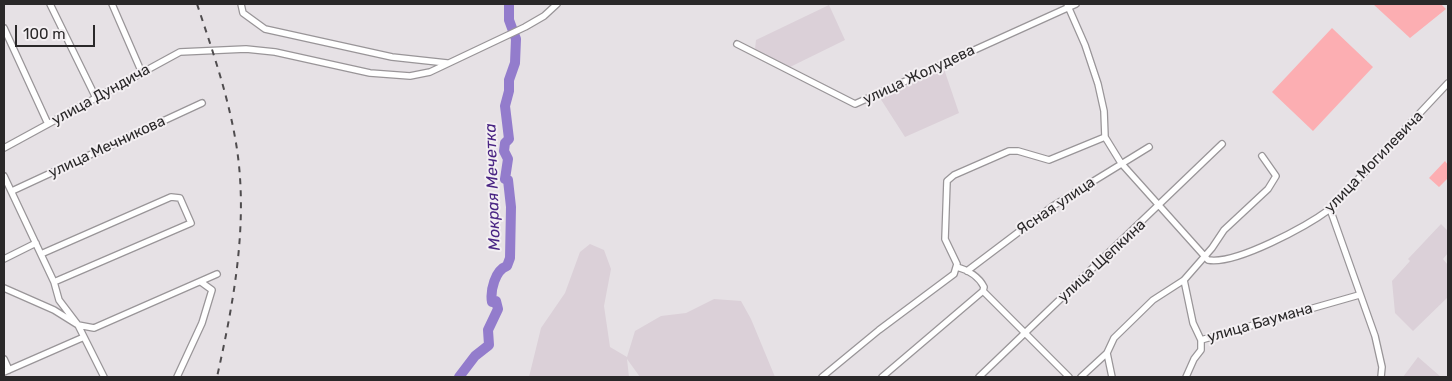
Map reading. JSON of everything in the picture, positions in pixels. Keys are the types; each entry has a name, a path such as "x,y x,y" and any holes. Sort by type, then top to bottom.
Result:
{"street":[{"path":"50,4 96,98"},
{"path":"112,4 142,73"},
{"path":"241,4 244,13 265,30 392,57 449,63"},
{"name":"улица Дундича","path":"4,148 174,54 201,49 275,52 370,73 410,76 430,72 525,27 544,16 557,4"},
{"name":"улица Жолудева","path":"737,44 854,104 1068,5 1076,4"},
{"path":"1068,5 1085,44 1098,84 1104,111 1105,137 1121,163 1204,258"},
{"path":"4,28 48,124"},
{"name":"улица Могилевича","path":"1204,258 1213,261 1241,254 1300,228 1330,209 1448,83"},
{"name":"улица Мечникова","path":"12,191 202,103"},
{"path":"882,377 983,291 984,287 981,281 967,271 957,267 948,247 945,229 947,181 954,175 1009,151 1018,151 1049,160 1105,137"},
{"name":"улица Щепкина","path":"979,377 1159,207 1222,144"},
{"name":"Ясная улица","path":"967,271 1053,206 1149,147"},
{"path":"1080,377 1108,353 1114,338 1153,300 1184,280 1204,258 1224,230 1275,180 1275,173 1262,156"},
{"path":"4,176 54,282 59,300 78,325 104,377"},
{"path":"41,254 171,197 180,198 191,223 54,282"},
{"path":"1330,209 1346,249 1359,295 1375,336 1382,367 1381,377"},
{"path":"4,259 36,243"},
{"path":"822,377 879,330 950,278 957,267"},
{"path":"4,288 54,310 78,325 87,328 100,327 217,274"},
{"path":"1184,280 1193,323 1201,340"},
{"path":"177,377 202,323 212,290 201,282"},
{"path":"983,291 1069,377"},
{"name":"улица Баумана","path":"1186,377 1194,359 1201,350 1201,340 1359,295"},
{"path":"4,359 6,371 84,337"},
{"path":"1108,353 1112,377"}],"shaded area":[{"path":"1373,4 1441,4 1446,9 1410,38"},
{"path":"829,5 845,40 790,67 755,49 756,40"},
{"path":"1332,28 1373,67 1313,131 1272,92"},
{"path":"944,69 959,113 905,137 880,98"},
{"path":"1445,161 1448,165 1448,178 1439,187 1429,178"},
{"path":"1441,224 1448,231 1448,253 1443,259 1448,265 1448,297 1413,331 1395,313 1392,281 1410,261 1408,259"},
{"path":"590,244 604,250 611,269 604,306 610,347 627,357 635,331 661,316 686,313 714,299 741,301 751,319 775,377 640,377 627,359 629,377 529,377 541,328 565,293 580,252"},
{"path":"1418,357 1441,377 1403,377"}],"waterway":[{"name":"Мокрая Мечетка","path":"459,377 475,356 489,345 488,330 498,309 496,301 492,302 493,287 496,276 507,266 510,258 511,207 508,180 505,179 508,159 504,151 505,143 509,139 505,106 509,91 509,80 515,63 516,39 509,20 509,4"}],"railway":[{"path":"197,4 229,107 240,172 241,202 238,261 217,377"}]}
